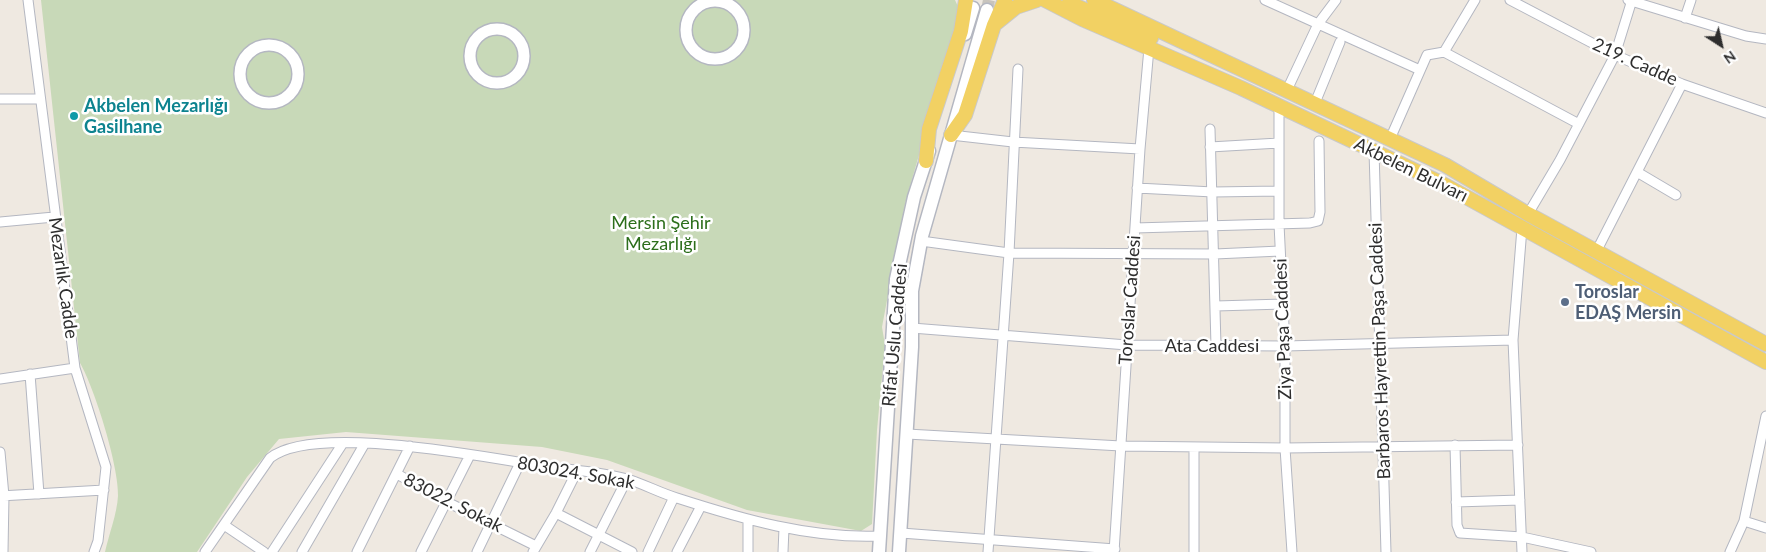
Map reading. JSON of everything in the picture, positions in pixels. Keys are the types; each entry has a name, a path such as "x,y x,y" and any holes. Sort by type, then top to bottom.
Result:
{"main road":[{"path":"926,160 929,129 968,7 960,0"},
{"path":"951,135 965,115 994,25 1005,0"},
{"path":"994,25 1016,7 1036,0"},
{"name":"Akbelen Bulvarı","path":"1045,0 1082,19 1278,106 1439,182 1766,362"},
{"name":"Akbelen Bulvarı","path":"1094,0 1445,165 1596,252 1766,344"},
{"path":"1064,1 1221,68 1343,126 1439,182"},
{"name":"Rifat Uslu Caddesi","path":"899,552 907,434 912,291 921,242 986,10"},
{"name":"Rifat Uslu Caddesi","path":"879,552 896,279 914,197 926,160"}],"street":[{"name":"Mezarlık Cadde","path":"28,0 54,217 75,368 106,467 98,541 94,552"},
{"path":"1265,0 1420,70"},
{"path":"1287,90 1318,24 1336,0"},
{"path":"1444,52 1474,0"},
{"name":"219. Cadde","path":"1510,0 1615,55 1682,84 1766,113"},
{"path":"1686,18 1691,0"},
{"path":"1528,214 1579,124 1615,55 1631,1 1746,36 1766,39"},
{"path":"713,2 722,2 738,12 742,20 744,38 732,54 723,58 713,59 703,57 695,51 689,43 686,33 687,24 696,9 713,2"},
{"path":"501,30 517,38 524,54 523,63 514,77 498,83 481,78 475,72 469,56 476,39 483,33 501,30"},
{"path":"1315,103 1340,42"},
{"path":"268,45 286,50 297,66 298,75 292,93 276,102 257,100 249,95 241,79 241,69 250,52 268,45"},
{"name":"Toroslar Caddesi","path":"1114,551 1137,188 1149,48"},
{"path":"1390,139 1427,55 1444,52 1579,124"},
{"path":"988,552 1004,336 1018,69"},
{"path":"1596,252 1682,84"},
{"path":"0,99 40,99"},
{"name":"Ziya Paşa Caddesi","path":"1278,106 1279,224 1285,346 1285,448 1292,552"},
{"path":"1210,129 1215,254 1216,346"},
{"path":"951,135 1013,142 1140,149"},
{"path":"1135,228 1310,224 1318,221 1320,212 1319,141"},
{"path":"1210,147 1279,143"},
{"name":"Barbaros Hayrettin Paşa Caddesi","path":"1374,151 1378,343 1386,552"},
{"path":"1637,172 1676,195"},
{"path":"1137,188 1213,192 1279,190"},
{"path":"0,222 54,217"},
{"path":"1522,228 1513,340 1522,552"},
{"path":"921,242 1009,253 1215,254 1280,251"},
{"path":"1216,306 1283,304"},
{"name":"Ata Caddesi","path":"912,328 1127,345 1285,346 1513,340"},
{"path":"0,379 75,368"},
{"path":"30,374 39,494"},
{"path":"1730,552 1744,521 1766,416"},
{"path":"907,434 1121,446 1285,448 1518,445"},
{"path":"272,552 343,443"},
{"path":"302,552 365,443"},
{"name":"803024. Sokak","path":"224,525 270,458 280,451 295,447 365,443 410,446 627,479 701,506 784,528 860,537 880,536"},
{"path":"358,552 410,446"},
{"path":"1455,446 1457,525 1460,533 1522,536 1591,552"},
{"path":"1194,447 1194,552"},
{"path":"0,452 3,552"},
{"path":"421,552 470,455"},
{"path":"477,552 520,462"},
{"path":"535,549 556,514 577,471"},
{"name":"83022. Sokak","path":"397,474 447,502 492,523 535,549"},
{"path":"590,552 627,479"},
{"path":"2,496 104,490"},
{"path":"648,552 674,497"},
{"path":"1456,502 1520,500"},
{"path":"677,552 701,506"},
{"path":"556,514 632,552"},
{"path":"748,519 748,552"},
{"path":"1744,521 1766,528"},
{"path":"205,552 224,525 264,552"},
{"path":"783,552 784,528"},
{"path":"901,533 989,538 1114,551"}],"green space":[{"name":"Mersin Şehir Mezarlığı","path":"41,0 955,0 960,11 905,204 882,327 885,345 877,430 872,524 861,531 747,510 607,460 542,447 346,432 279,439 247,477 197,552 105,552 116,510 117,483 105,428 80,363"}],"tunnel":[{"path":"987,10 989,0"}],"place":[{"name":"Akbelen Mezarlığı Gasilhane","path":"74,116"},
{"name":"Toroslar EDAŞ Mersin","path":"1565,302"}]}
